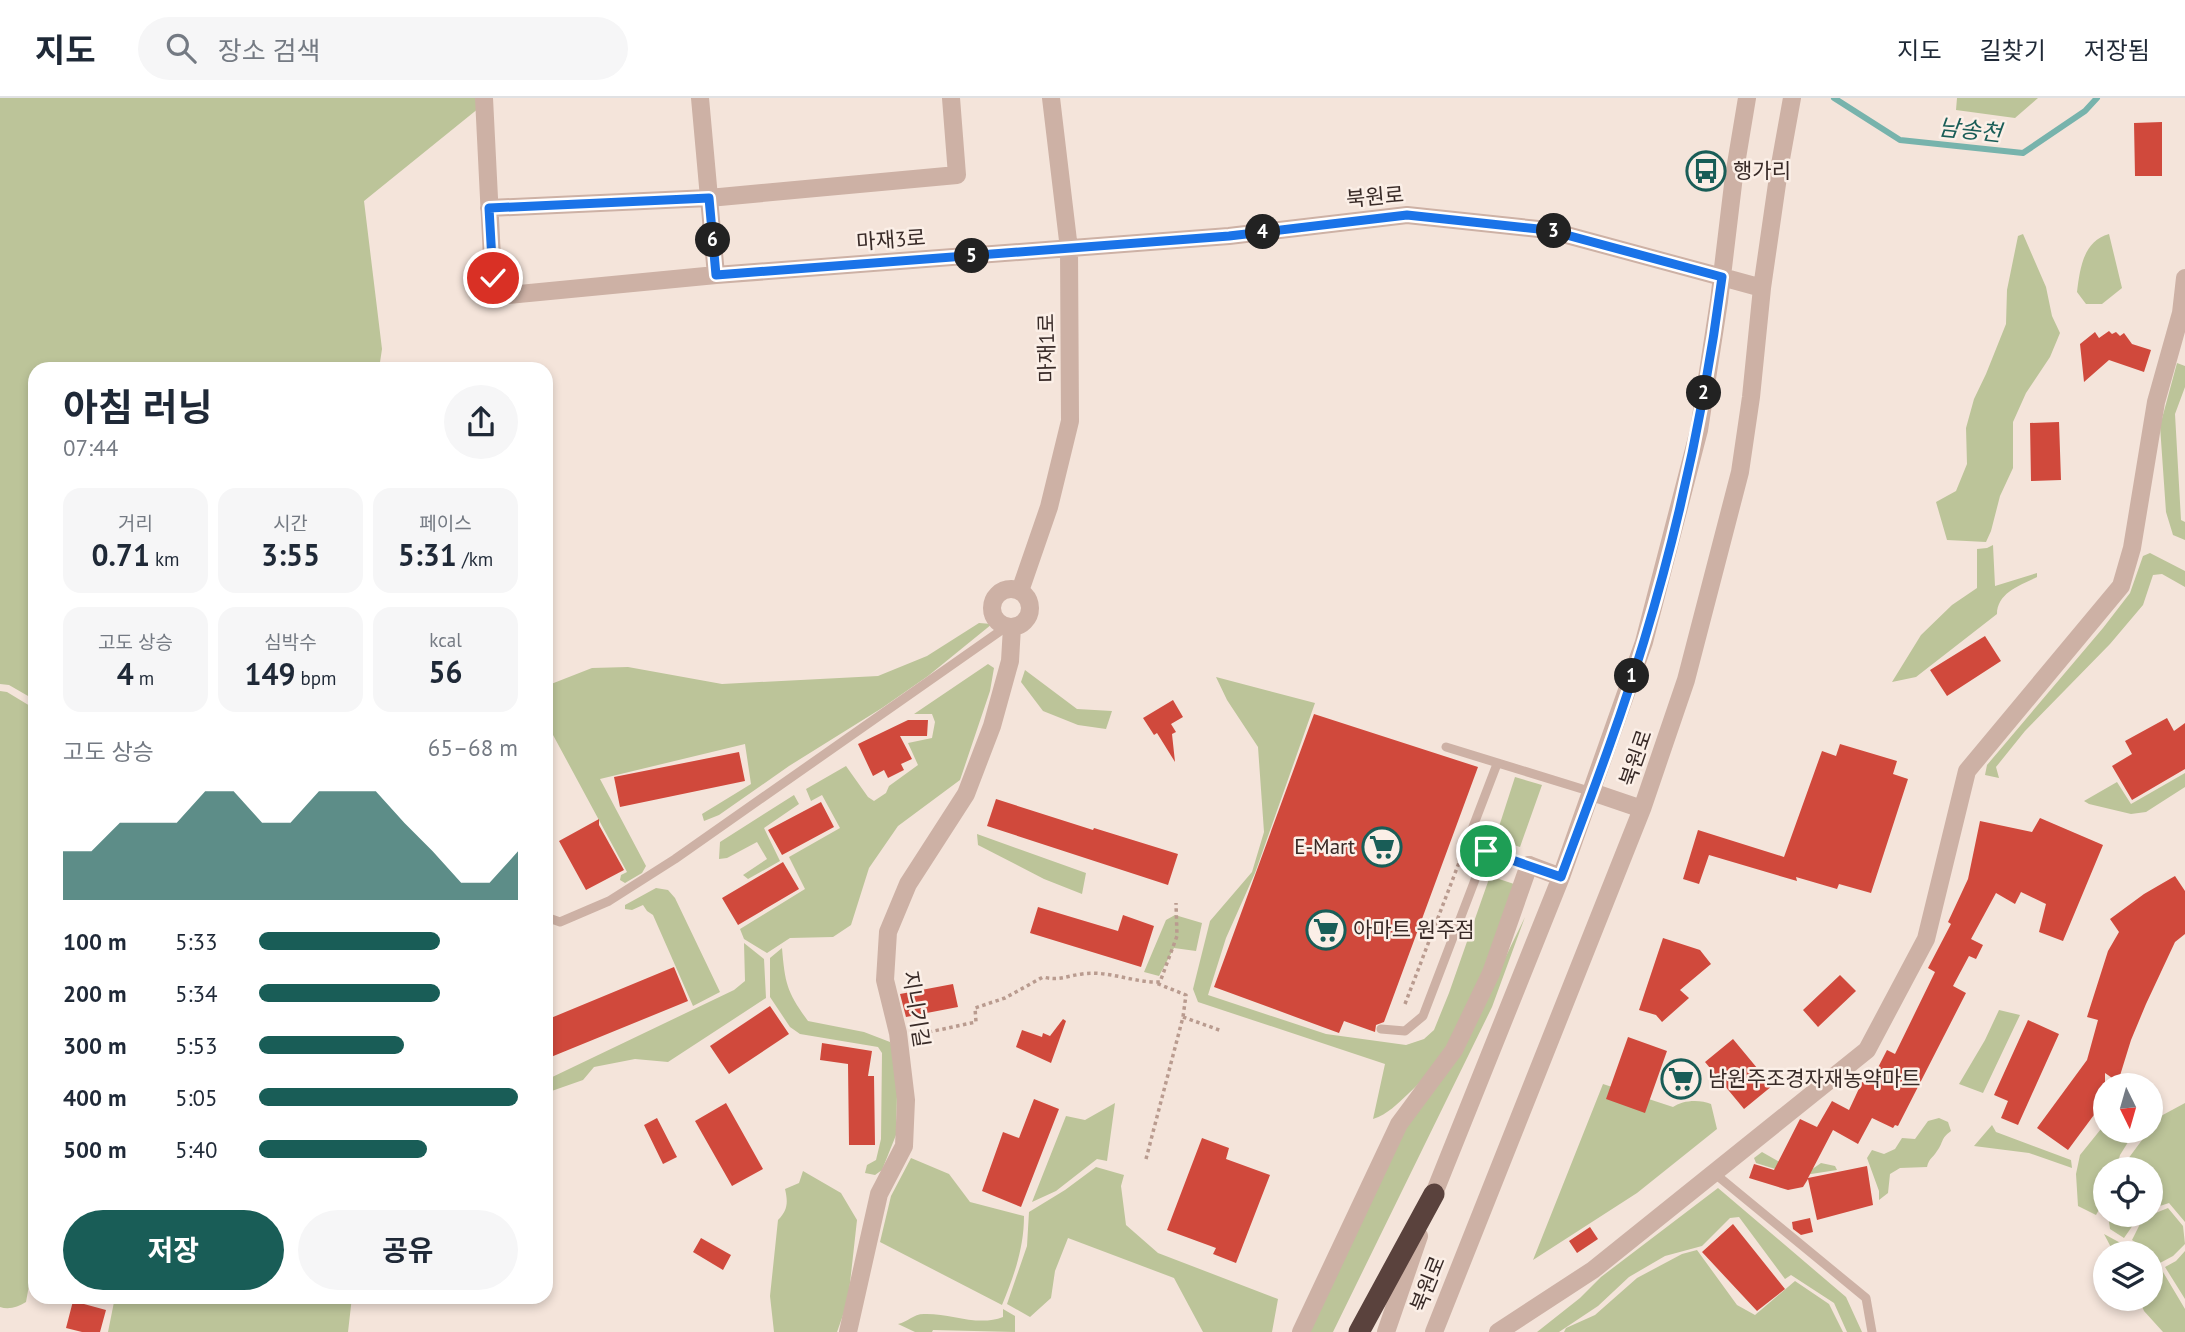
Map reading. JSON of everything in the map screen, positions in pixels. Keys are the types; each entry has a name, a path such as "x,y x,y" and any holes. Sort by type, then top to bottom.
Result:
{"highway":[{"path":"1359,1332 1434,1194"}],"street":[{"name":"마재3로","path":"484,98 493,278 509,295 716,275 1069,249"},
{"path":"700,98 716,275"},
{"path":"489,208 709,198 957,176 951,98"},
{"name":"마재1로","path":"1020,592 1049,507 1070,421 1069,249 1051,98"},
{"name":"북원로","path":"1386,1332 1434,1194 1561,877 1644,642 1699,430 1747,98"},
{"name":"북원로","path":"1434,1332 1642,809 1686,680 1740,472 1762,288 1792,98"},
{"name":"북원로","path":"1069,249 1229,236 1407,215 1548,230 1722,277"},
{"path":"1722,277 1762,288"},
{"path":"1498,1332 1593,1270 1867,1050 1926,939 1966,771 2121,586 2132,548 2156,402 2181,313 2185,278"},
{"path":"1002,592 1020,592 1029,600 1030,613 1023,623 1009,627 993,614 994,601 1002,592"},
{"name":"지니기길","path":"848,1332 879,1194 904,1146 906,1100 899,1038 885,980 888,932 908,884 966,794 992,726 1010,661 1009,627"},
{"path":"1592,792 1642,809"},
{"path":"1301,1332 1399,1124 1454,1050 1491,973 1529,865 1561,877"}],"lane":[{"path":"553,919 561,922 597,906 675,859 1009,627"},
{"path":"1446,747 1592,792"},
{"path":"1497,764 1466,845 1529,865"},
{"path":"1381,1029 1405,1031 1423,1016 1486,851"},
{"path":"1714,1173 1866,1298 1871,1332"}],"path":[{"path":"1405,1003 1466,845"},
{"path":"899,1038 976,1023 975,1008 1005,998 1043,976 1056,980 1100,973 1160,982 1177,936 1176,903"},
{"path":"1146,1159 1183,1017 1186,995 1153,982"},
{"path":"1183,1017 1222,1031"}],"green space":[{"path":"0,98 475,98 479,108 364,201 382,349 380,362 28,362 28,696 9,685 0,684"},
{"path":"1957,98 2038,98 2015,118 1956,110"},
{"path":"2023,234 2046,287 2052,316 2060,333 2050,357 2026,393 2013,422 2013,468 2000,496 1986,542 1947,540 1936,502 1956,491 1967,464 1966,428 1974,399 2006,324 2007,290 2018,236"},
{"path":"2109,234 2122,288 2102,304 2086,304 2077,292 2084,257 2093,243"},
{"path":"2177,363 2185,366 2185,387 2175,414 2181,520 2185,522 2185,540 2173,535 2166,512 2160,426"},
{"path":"1993,545 1995,586 2037,573 2037,577 2005,595 1997,614 1916,677 1892,682 1921,635 1952,605 1977,588 1977,549"},
{"path":"2150,553 2185,571 2185,587 2162,574 2153,575 2143,605 2110,644 2025,731 1996,767 1999,778 1985,775 1987,765 2130,593 2143,556"},
{"path":"979,623 992,624 928,676 882,708 789,766 719,815 704,821 702,814 751,784 745,744 600,779 646,866 642,873 625,883 620,880 621,875 627,872 553,735 553,683 592,668 628,667 722,684 878,676 927,656"},
{"path":"988,664 994,668 990,691 960,780 898,826 869,868 851,925 833,937 790,938 767,953 744,939 740,929 805,889 789,857 840,828 822,795 811,801 806,789 846,766 868,797 874,801 886,793 889,786 918,765 908,743 932,738 935,722 932,714 914,714"},
{"path":"1025,670 1077,709 1112,711 1106,729 1078,725 1043,711 1021,682"},
{"path":"1216,677 1315,703 1255,873 1226,938 1208,995 1326,1034 1406,1045 1424,1039 1434,1030 1449,993 1490,876 1514,884 1474,996 1446,1049 1429,1073 1408,1094 1388,1112 1373,1119 1385,1064 1198,1002 1193,989 1210,921 1252,872 1264,832 1258,747 1227,700"},
{"path":"0,691 7,692 28,705 28,1291 26,1302 17,1307 0,1307"},
{"path":"2185,773 2185,787 2146,812 2131,814 2084,801 2117,782 2131,804"},
{"path":"1515,777 1542,785 1520,847 1495,839"},
{"path":"794,795 799,804 764,828 780,861 748,879 743,875 767,859 757,842 727,858 719,859 720,842"},
{"path":"977,834 1086,873 1082,894 1044,879 978,845"},
{"path":"656,888 668,890 675,898 720,992 693,1006 653,915 643,905 632,910 625,909 625,905"},
{"path":"1175,915 1202,923 1196,951 1174,948 1159,976 1144,972 1166,920"},
{"path":"1525,917 1492,1007 1333,1332 1309,1332 1403,1132 1458,1055"},
{"path":"744,943 764,959 766,998 668,1062 635,1059 594,1067 583,1080 553,1091 553,1077 734,990 745,981"},
{"path":"782,948 788,987 808,1021 864,1032 890,1042 898,1057 896,1135 882,1170 875,1175 865,1173 867,1165 876,1160 881,1139 882,1053 878,1047 800,1034 790,1027 770,997 770,958"},
{"path":"1999,1010 2020,1015 1983,1093 1959,1084"},
{"path":"1603,1084 1673,1107 1691,1101 1711,1104 1717,1129 1637,1193 1533,1260"},
{"path":"1115,1103 1107,1161 1097,1159 1056,1191 1032,1202 1066,1116 1085,1120"},
{"path":"2185,1103 2185,1222 2169,1203 2163,1205 2163,1157 2129,1157 2140,1143 2163,1143 2163,1115"},
{"path":"1939,1118 1948,1122 1951,1131 1927,1167 1900,1168 1890,1174 1888,1193 1879,1200 1879,1191 1867,1158 1872,1150 1884,1154 1895,1149 1902,1138 1915,1139 1928,1121"},
{"path":"1992,1125 1996,1132 2071,1160 2072,1168 2029,1153 1974,1146"},
{"path":"2093,1139 2093,1143 2128,1143 2119,1157 2093,1157 2093,1214 2078,1206 2076,1174 2080,1155"},
{"path":"1762,1152 1783,1164 1811,1170 1821,1163 1835,1166 1837,1170 1798,1176 1756,1163 1754,1158"},
{"path":"911,1158 949,1174 970,1202 1024,1216 1018,1262 1002,1305 880,1242 891,1196"},
{"path":"1096,1167 1124,1175 1121,1186 1126,1225 1158,1253 1278,1299 1272,1332 1203,1332 1174,1278 1068,1238 1055,1271 1051,1298 1030,1317 1007,1304 1027,1246 1029,1212"},
{"path":"803,1171 841,1193 857,1220 848,1301 837,1332 774,1332 770,1296 778,1220 786,1206 785,1189 799,1183"},
{"path":"1718,1188 1846,1297 1862,1332 1847,1332 1834,1303 1791,1275 1785,1279 1739,1217 1730,1218 1702,1246 1665,1256 1629,1277 1598,1306 1559,1332 1537,1332 1580,1298 1601,1277"},
{"path":"2168,1208 2183,1226 2185,1244 2163,1261 2163,1241 2132,1240 2138,1227 2163,1227 2163,1210"},
{"path":"2110,1227 2132,1227 2124,1238"},
{"path":"2104,1234 2117,1241 2108,1241"},
{"path":"1697,1250 1737,1305 1755,1315 1795,1281 1829,1304 1843,1332 1564,1332 1566,1328 1595,1315 1637,1278 1682,1254"},
{"path":"2185,1251 2185,1299 2165,1267 2176,1261"},
{"path":"2163,1272 2185,1309 2185,1332 2163,1332 2144,1311 2163,1311"},
{"path":"114,1304 351,1304 348,1332 108,1332"},
{"path":"1003,1309 1015,1316 1015,1332 915,1332 898,1324 924,1314 993,1320 1003,1317"}],"building":[{"path":"2162,122 2162,176 2135,176 2134,123"},
{"path":"2109,331 2120,336 2124,333 2132,344 2151,350 2144,372 2109,360 2084,382 2080,344 2095,332 2099,338"},
{"path":"2059,422 2061,480 2031,481 2030,423"},
{"path":"1985,636 2001,661 1947,696 1930,670"},
{"path":"1173,700 1183,717 1171,724 1176,732 1172,734 1175,762 1157,733 1154,735 1143,718"},
{"name":"아마트 원주점","path":"1314,714 1478,767 1384,1022 1376,1025 1375,1032 1344,1021 1339,1033 1214,987"},
{"path":"2167,718 2174,731 2185,723 2185,769 2132,800 2112,766 2132,754 2125,741"},
{"path":"908,720 928,720 927,736 900,736 912,759 901,764 904,770 888,778 884,770 873,776 858,744"},
{"path":"1840,744 1897,761 1893,774 1908,779 1871,893 1839,884 1837,889 1796,877 1797,881 1709,855 1699,884 1683,879 1698,830 1784,857 1822,751 1836,756"},
{"path":"739,752 745,781 620,807 614,777"},
{"path":"996,799 1178,854 1168,885 987,826"},
{"path":"821,802 834,827 782,855 768,830"},
{"path":"2040,818 2103,845 2063,941 2039,932 2046,904 2021,892 2015,904 1996,893 1971,939 1983,945 1976,959 1969,956 1953,986 1966,993 1898,1126 1893,1128 1872,1118 1858,1144 1833,1130 1808,1178 1867,1166 1873,1205 1817,1220 1808,1179 1803,1187 1788,1190 1749,1178 1754,1164 1774,1170 1800,1119 1817,1127 1832,1101 1849,1110 1862,1082 1869,1085 1887,1050 1895,1054 1935,972 1928,968 1951,924 1948,922 1968,879 1980,821 2032,832"},
{"path":"599,819 599,825 624,870 586,890 559,841"},
{"path":"783,862 799,889 738,925 722,898"},
{"path":"2175,876 2185,891 2185,934 2175,942 2146,1004 2121,1073 2093,1073 2093,1116 2068,1150 2037,1128 2087,1060 2098,1020 2087,1017 2108,951 2119,932 2110,919"},
{"path":"1038,907 1118,931 1123,915 1154,926 1141,967 1030,933"},
{"path":"1663,938 1700,950 1711,964 1680,990 1689,998 1662,1022 1656,1015 1639,1010"},
{"path":"674,967 688,1001 553,1056 553,1017"},
{"path":"1840,975 1856,991 1818,1027 1803,1010"},
{"path":"953,984 958,1007 906,1017 900,994"},
{"path":"770,1006 789,1034 729,1074 710,1046"},
{"path":"1063,1019 1066,1021 1051,1063 1016,1047 1022,1030 1042,1037 1043,1033 1050,1036"},
{"path":"2028,1020 2059,1034 2018,1125 2001,1118 2008,1101 1994,1095"},
{"path":"1628,1037 1667,1051 1645,1113 1606,1099"},
{"path":"1733,1039 1772,1086 1744,1109 1705,1062"},
{"path":"822,1043 872,1051 868,1076 874,1076 875,1145 849,1145 848,1064 820,1060"},
{"path":"1034,1099 1059,1109 1021,1207 982,1191 1003,1132 1019,1138"},
{"path":"726,1103 763,1169 732,1186 695,1121"},
{"path":"657,1118 677,1157 663,1164 644,1125"},
{"path":"1202,1138 1229,1148 1226,1159 1270,1175 1236,1263 1213,1254 1216,1248 1167,1230"},
{"path":"1810,1218 1813,1232 1801,1235 1793,1229 1792,1222"},
{"path":"1733,1224 1785,1289 1757,1311 1702,1252"},
{"path":"1590,1227 1598,1239 1577,1253 1569,1241"},
{"path":"701,1238 731,1255 723,1270 693,1252"},
{"path":"72,1304 106,1310 100,1332 82,1332 66,1328"}],"waterway":[{"name":"남송천","path":"1834,98 1900,140 2023,153 2085,111 2097,98"}],"place":[{"name":"행가리","path":"1706,171"},
{"name":"E-Mart","path":"1382,847"},
{"name":"아마트 원주점","path":"1326,930"},
{"name":"남원주조경자재농약마트","path":"1681,1079"}],"route":[{"path":"493,278 489,208 709,198 716,275 1229,236 1407,215 1548,230 1722,277 1699,430 1665,567 1644,642 1561,877 1486,851"}]}
